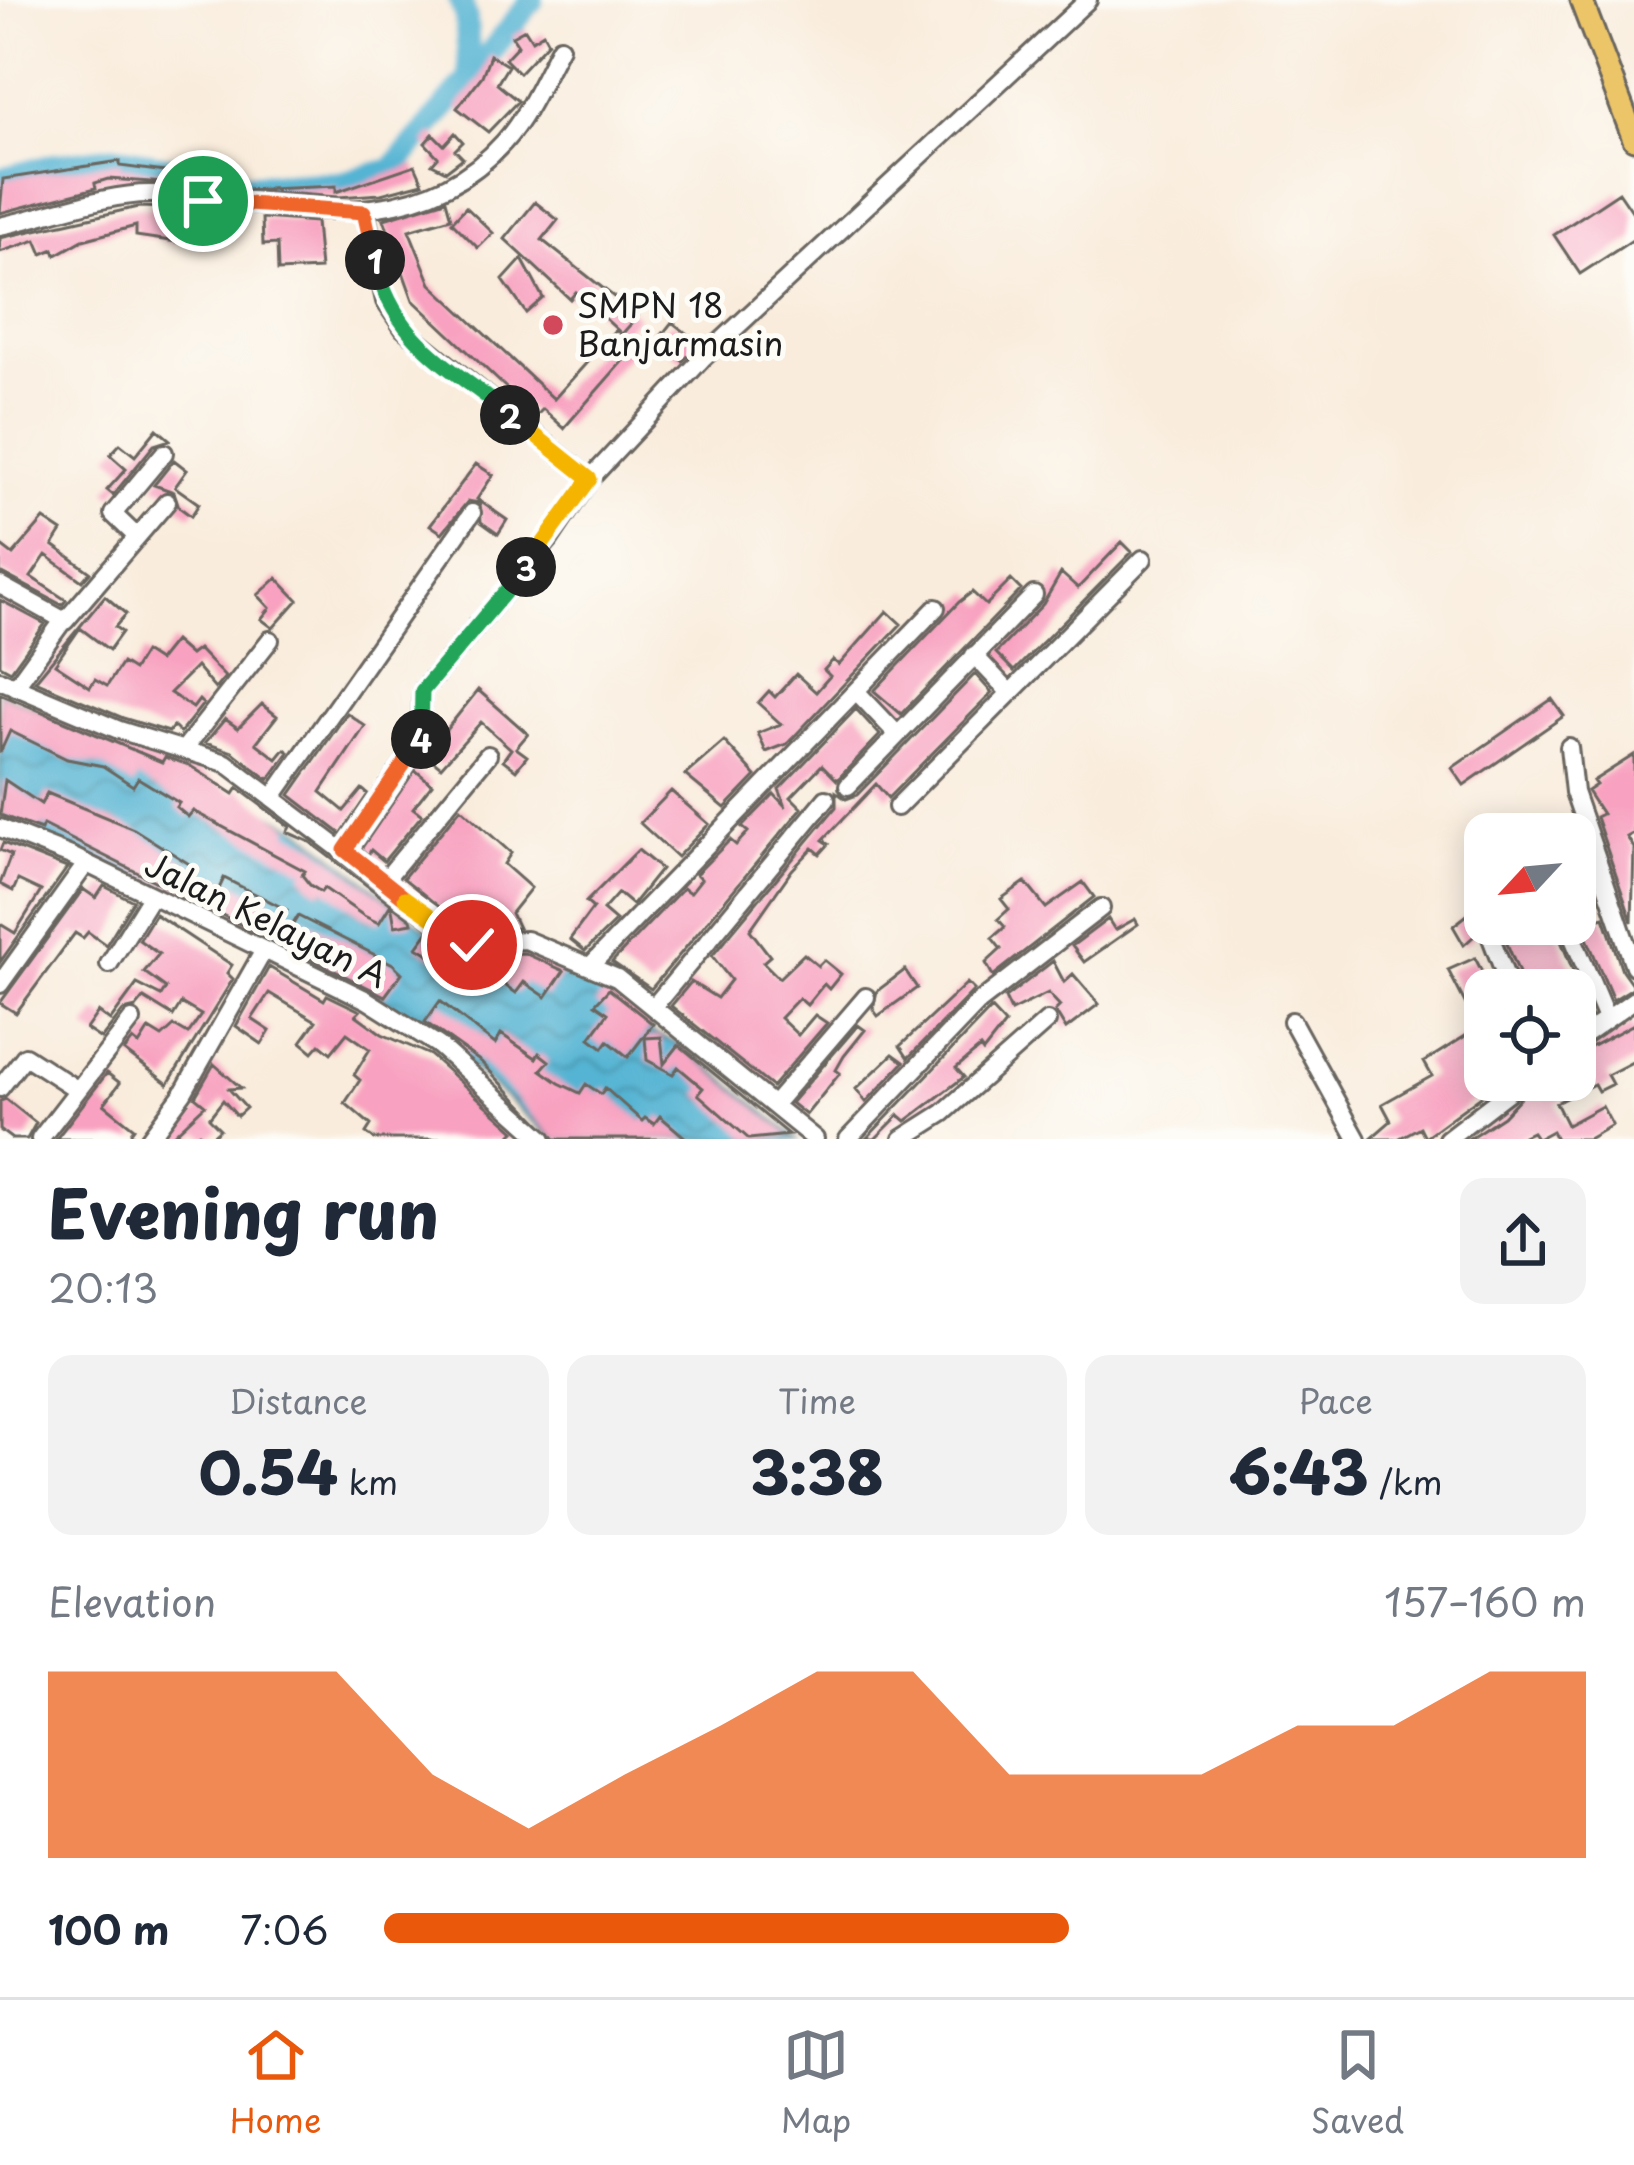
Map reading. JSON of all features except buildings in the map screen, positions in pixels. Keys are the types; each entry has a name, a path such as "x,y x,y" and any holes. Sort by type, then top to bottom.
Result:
{"main road":[{"path":"1581,0 1634,139"},
{"path":"1592,0 1634,108"}],"street":[{"path":"345,850 424,733 418,708 422,691 549,540 590,479 702,358 1088,0"},
{"path":"0,226 136,195 364,212 432,192 490,155 520,121 560,47"},
{"path":"364,212 385,301 404,329 590,479"},
{"path":"136,537 113,514 164,453"},
{"path":"167,502 8,684 119,730 226,763 275,794 464,943 526,940 592,964 655,1006 815,1139"},
{"path":"275,794 472,513"},
{"path":"897,806 1143,560"},
{"path":"0,584 62,622"},
{"path":"848,786 1034,595"},
{"path":"592,964 936,608"},
{"path":"184,749 270,640"},
{"path":"974,655 1010,693"},
{"path":"856,691 896,733"},
{"path":"1569,747 1574,792 1634,966"},
{"path":"384,881 488,755"},
{"path":"655,1006 826,800"},
{"name":"Jalan Kelayan A","path":"0,828 86,864 405,1022 543,1139"},
{"path":"0,984 86,864"},
{"path":"109,964 150,898"},
{"path":"848,1139 978,1003 1101,908"},
{"path":"1576,945 1607,1019"},
{"path":"149,1139 183,1093 262,952"},
{"path":"775,1103 866,997"},
{"path":"1596,1027 1634,1000"},
{"path":"40,1139 132,1020"},
{"path":"902,1139 944,1112 1047,1021"},
{"path":"1292,1021 1357,1139"},
{"path":"0,1088 25,1056 78,1090"},
{"path":"1447,1139 1497,1101"}],"water":[{"path":"0,693 173,766 299,828 457,954 562,969 603,983 641,1012 652,1033 684,1046 797,1139 553,1139 436,1036 378,996 0,818"}],"waterway":[{"path":"0,179 54,165 117,157 247,185 340,183 392,170 470,78 466,17 460,0"},
{"path":"470,78 532,0"}],"place":[{"name":"SMPN 18 Banjarmasin","path":"553,325"}],"route":[{"path":"203,201 364,212 385,301 404,329 590,479 561,515 549,540 422,691 418,708 424,733 345,850 447,932 472,945"}]}
